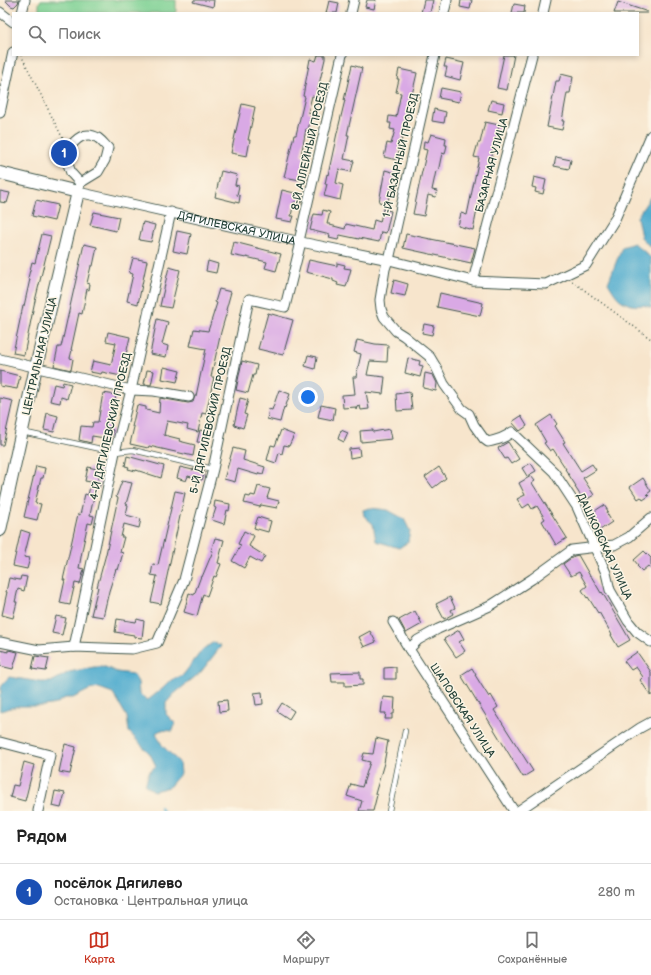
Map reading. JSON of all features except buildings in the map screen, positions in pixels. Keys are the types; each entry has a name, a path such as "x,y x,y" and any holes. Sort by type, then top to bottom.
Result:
{"street":[{"path":"22,12 24,0"},
{"path":"351,12 354,0"},
{"path":"444,12 447,0"},
{"path":"543,12 546,0"},
{"path":"0,12 12,21"},
{"path":"0,112 12,56"},
{"name":"8-Й АЛЛЕЙНЫЙ ПРОЕЗД","path":"300,242 342,56"},
{"name":"1-Й БАЗАРНЫЙ ПРОЕЗД","path":"389,260 435,56"},
{"name":"БАЗАРНАЯ УЛИЦА","path":"473,281 532,56"},
{"path":"90,135 99,139 108,148 105,160 98,172 79,187 68,164 68,149 75,140 81,136 90,135"},
{"name":"ДЯГИЛЕВСКАЯ УЛИЦА","path":"0,173 79,187 171,212 300,242 389,260 473,281 546,284 586,265 616,219 651,135"},
{"name":"ЦЕНТРАЛЬНАЯ УЛИЦА","path":"0,530 36,367 79,187"},
{"name":"4-Й ДЯГИЛЕВСКИЙ ПРОЕЗД","path":"74,647 115,452 131,390 171,212"},
{"name":"5-Й ДЯГИЛЕВСКИЙ ПРОЕЗД","path":"74,647 132,649 157,643 184,580 213,469 249,299 285,307 300,242"},
{"name":"ДАШКОВСКАЯ УЛИЦА","path":"389,260 385,269 380,300 384,317 396,331 430,358 444,384 462,409 469,414 471,421 484,439 488,442 494,441 512,432 554,472 577,507 606,572 610,590 628,621 637,632 651,642"},
{"path":"0,359 131,390 154,391 189,397"},
{"path":"409,649 418,640 438,629 490,606 532,579 572,550 594,546 614,545 629,536 651,518"},
{"name":"ШАПОВСКАЯ УЛИЦА","path":"393,622 514,811"},
{"path":"0,642 39,650 74,647"},
{"path":"518,811 651,722"},
{"path":"0,742 50,755 38,811"}],"lane":[{"path":"22,432 115,452 133,450 213,469"},
{"path":"389,811 405,731"}],"path":[{"path":"22,56 68,149"},
{"path":"564,275 651,339"}],"green space":[{"path":"41,0 176,0 176,11 39,12 39,3"}],"water":[{"path":"651,196 651,248 641,237 637,217"},
{"path":"634,243 651,258 651,308 623,302 617,297 608,283 622,247"},
{"path":"370,508 388,510 404,519 410,531 408,542 399,548 376,541 373,524 364,516 363,510"},
{"path":"214,642 221,646 201,672 174,694 166,703 166,714 175,723 173,731 161,730 156,733 162,745 179,762 180,774 169,787 154,791 145,785 149,772 156,766 150,754 129,732 127,717 113,693 99,688 89,690 73,698 65,698 56,704 44,706 18,706 0,711 1,687 9,677 51,682 69,672 94,667 105,667 117,672 133,674 138,682 139,694 148,700 170,681 183,675 203,649"}],"waterway":[{"path":"160,807 162,811"}],"place":[{"name":"посёлок Дягилево","path":"64,153"}]}
